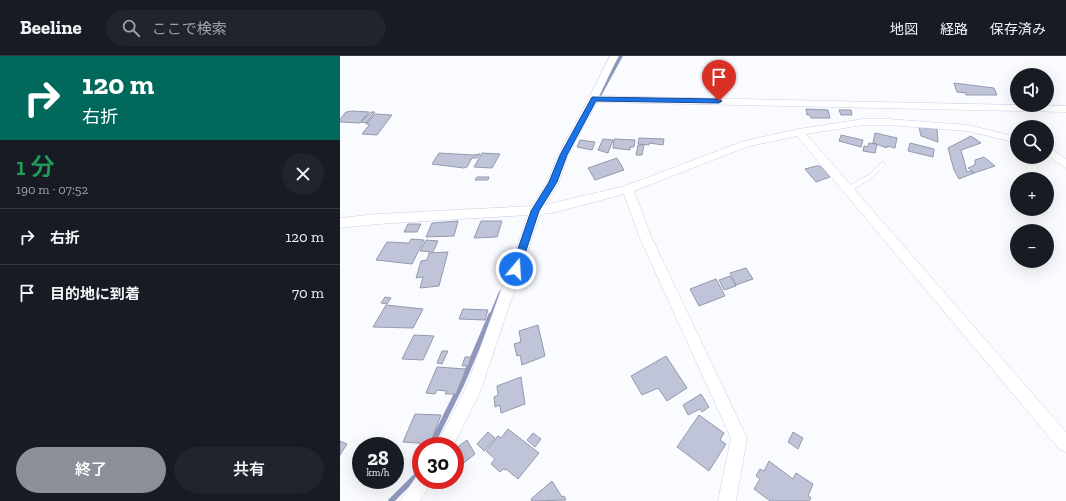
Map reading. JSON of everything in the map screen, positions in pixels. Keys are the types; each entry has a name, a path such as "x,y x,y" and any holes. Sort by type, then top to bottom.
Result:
{"street":[{"path":"449,437 472,392 535,211 553,182 563,155 594,99 614,56"},
{"path":"594,99 1066,109"},
{"path":"953,106 968,128"},
{"path":"340,223 378,219 535,211 575,205 628,189 744,144 799,132 862,122 895,122 968,128 1010,138"},
{"path":"799,132 1066,444"},
{"path":"1054,150 1066,152"},
{"path":"1054,155 1066,164"},
{"path":"628,189 645,236 739,438 727,501"},
{"path":"409,501 418,489"}],"lane":[{"path":"848,189 871,176 883,164"}],"building":[{"path":"954,83 994,88 997,95 966,95 966,93 957,92"},
{"path":"806,109 828,110 830,118 811,118 810,115 807,115"},
{"path":"839,110 851,110 852,115 841,115"},
{"path":"346,112 369,112 360,123 340,122 340,119"},
{"path":"371,112 375,112 366,123 361,122"},
{"path":"375,114 392,115 377,135 362,134 370,124 366,124"},
{"path":"919,127 937,129 938,142 921,136"},
{"path":"875,133 897,138 895,148 887,146 887,148 873,143"},
{"path":"841,135 863,140 861,147 839,141"},
{"path":"971,136 981,143 961,150 967,172 971,171 974,173 959,179 954,170 948,148"},
{"path":"639,138 664,139 663,145 649,143 649,145 638,144"},
{"path":"603,139 613,140 608,153 598,150"},
{"path":"614,139 635,140 634,147 630,147 630,150 613,148"},
{"path":"580,140 595,142 592,150 577,147"},
{"path":"869,143 877,144 875,153 863,151 864,146 868,147"},
{"path":"910,143 934,149 933,157 908,151"},
{"path":"638,145 644,145 642,155 636,155"},
{"path":"439,153 480,154 477,158 472,158 467,167 464,168 432,164"},
{"path":"482,153 500,154 492,168 474,167"},
{"path":"984,157 995,166 974,173 968,168 975,165 975,160"},
{"path":"617,158 624,170 595,180 588,168"},
{"path":"820,166 830,177 816,182 805,169"},
{"path":"477,177 489,177 488,180 475,180"},
{"path":"458,221 454,236 426,237 432,223"},
{"path":"481,221 502,221 497,237 474,238"},
{"path":"408,224 421,224 417,232 404,232"},
{"path":"411,239 424,240 412,264 376,260 387,242 409,243"},
{"path":"426,240 438,241 433,252 420,251"},
{"path":"448,252 439,286 420,288 423,277 416,278 421,261 427,260 429,253"},
{"path":"746,268 753,279 736,285 730,273"},
{"path":"730,276 736,286 724,290 719,280"},
{"path":"716,279 725,296 699,306 690,289"},
{"path":"385,297 391,298 387,304 381,303"},
{"path":"386,305 423,309 413,328 373,327"},
{"path":"463,309 488,310 485,320 459,319"},
{"path":"538,325 545,356 522,365 520,355 517,356 514,344 521,342 519,331"},
{"path":"414,335 434,336 423,360 402,359"},
{"path":"442,351 448,351 442,364 437,363"},
{"path":"666,356 687,388 667,401 658,388 642,395 631,376"},
{"path":"465,357 471,357 468,366 462,366"},
{"path":"437,367 466,369 456,394 445,394 447,391 437,390 435,394 426,393"},
{"path":"521,377 525,404 501,413 500,405 495,407 494,397 498,395 497,386"},
{"path":"701,394 709,407 702,412 700,409 688,415 683,405"},
{"path":"415,414 441,415 433,437 412,437 412,443 404,442"},
{"path":"699,415 724,433 720,440 726,444 709,471 677,447"},
{"path":"508,429 539,453 518,479 506,469 503,469 500,472 491,464 495,459 486,451 498,436 501,438"},
{"path":"488,432 495,438 484,451 477,444"},
{"path":"793,432 803,438 798,449 788,442"},
{"path":"533,433 541,439 535,447 527,440"},
{"path":"467,440 475,454 464,463 464,442"},
{"path":"340,441 347,444 340,455"},
{"path":"769,461 793,479 796,473 813,484 808,496 811,498 809,501 770,501 754,489 760,479 756,476 760,469 764,471"},
{"path":"552,481 562,497 564,496 566,500 532,501 531,499"}],"waterway":[{"path":"597,100 621,56"},
{"path":"491,316 501,292"},
{"path":"435,437 462,383 491,315"},
{"path":"391,501 412,480"}],"route":[{"path":"516,269 535,211 553,182 563,155 594,99 719,101"}]}
